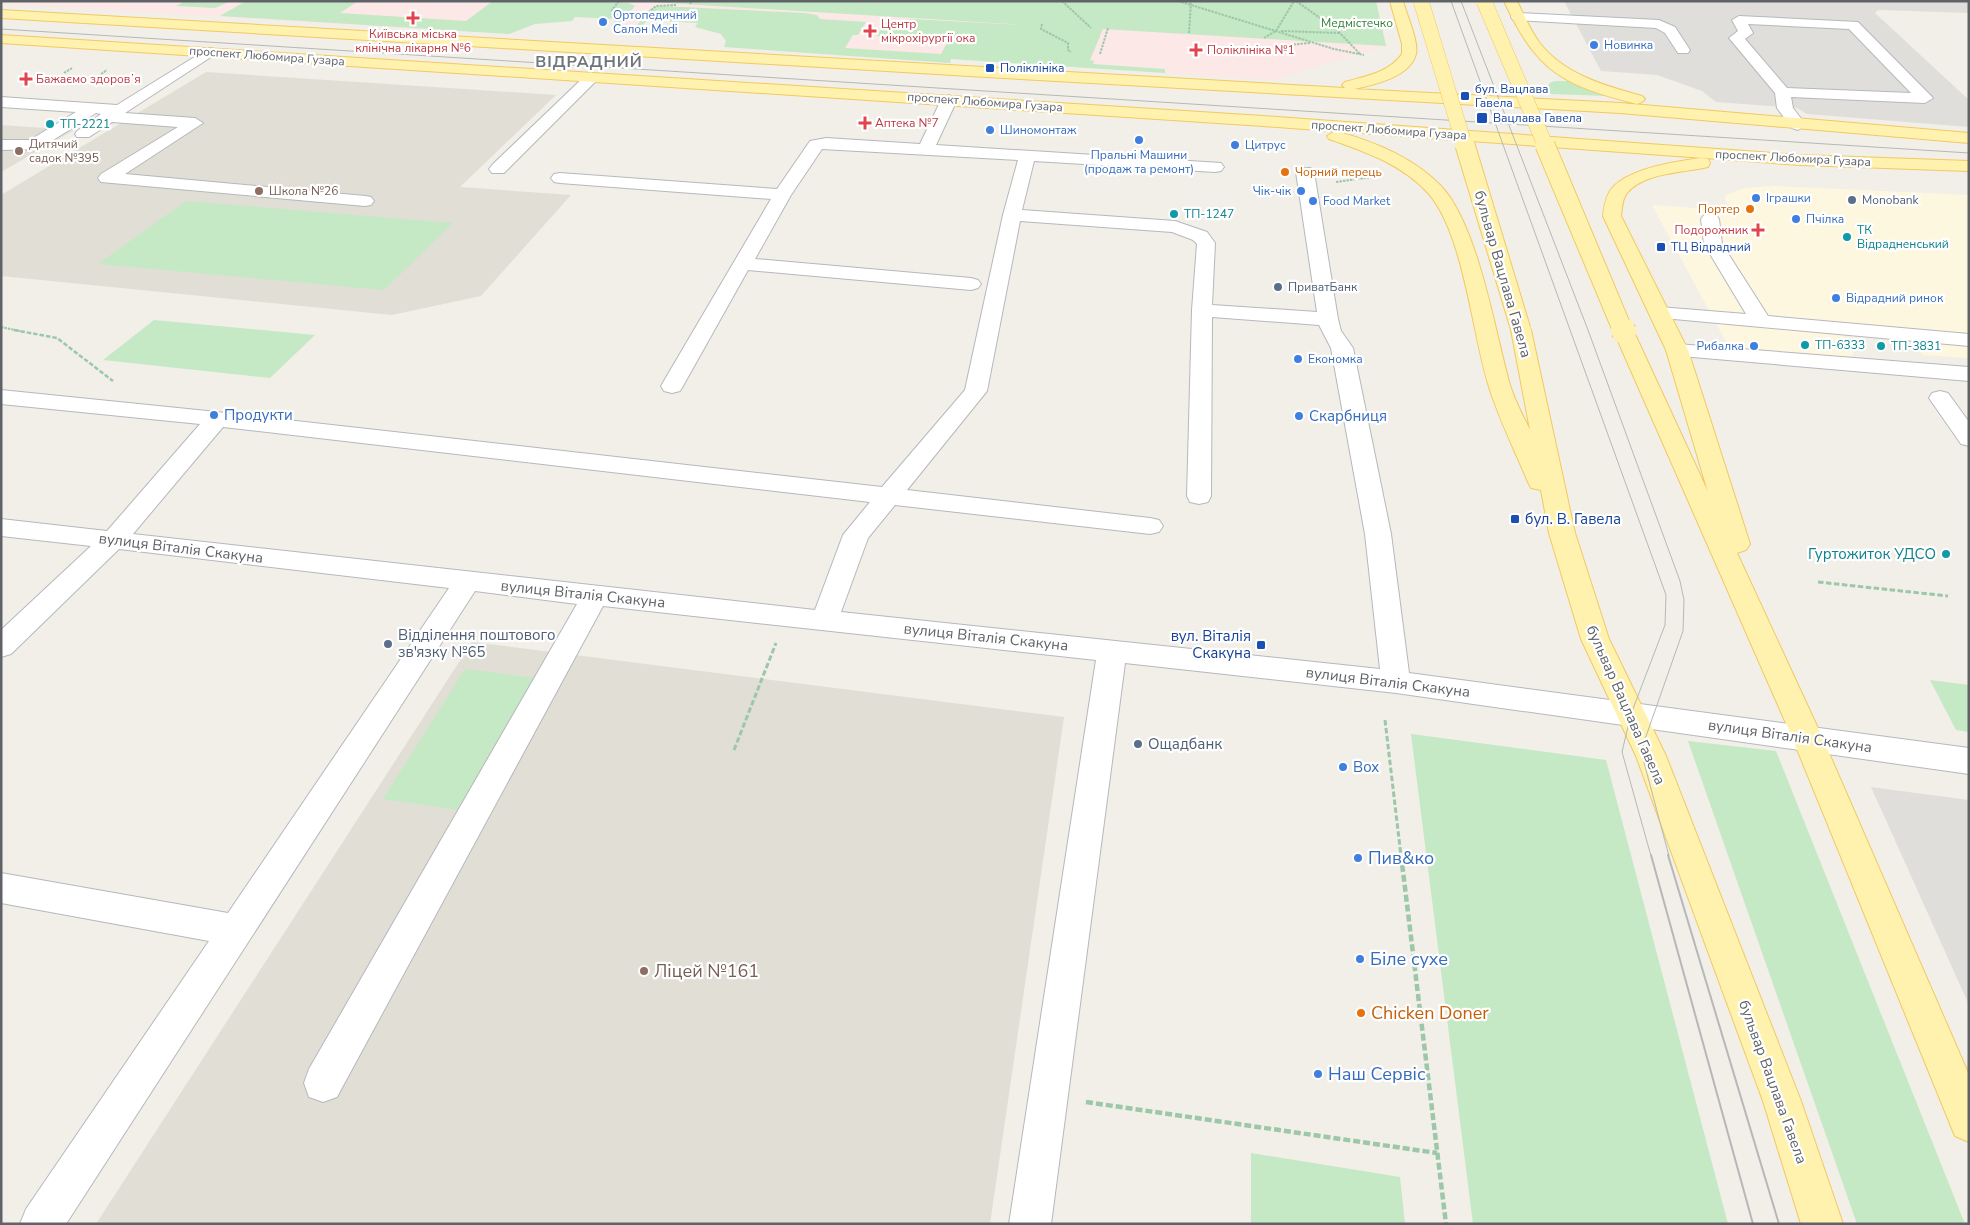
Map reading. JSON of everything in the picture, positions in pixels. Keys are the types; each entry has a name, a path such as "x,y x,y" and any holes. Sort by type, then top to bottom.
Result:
{"main road":[{"path":"1255,87 1343,86 1381,77 1395,71 1409,54 1409,44 1396,1"},
{"name":"бульвар Вацлава Гавела","path":"1422,1 1521,330 1562,533 1595,639 1651,756 1778,1092 1822,1224"},
{"path":"1484,1 1624,332 1807,737 1969,1122"},
{"path":"1510,1 1537,50 1560,69 1575,78 1618,94 1651,103 1749,121"},
{"name":"проспект Любомира Гузара","path":"1,14 967,72 1620,108 1749,121 1969,138"},
{"name":"проспект Любомира Гузара","path":"1,39 1263,120 1800,160 1969,166"},
{"path":"1263,120 1349,140 1381,152 1415,172 1436,191 1460,232 1500,388 1562,533"},
{"path":"1745,599 1742,559 1677,350 1612,216 1613,202 1621,189 1641,178 1690,164 1730,160 1800,160"}],"street":[{"path":"1518,17 1572,18 1659,24 1670,30 1683,50"},
{"path":"1783,92 1925,98 1853,25 1739,20 1746,33 1736,38 1783,92 1785,108 1798,125"},
{"path":"1,145 33,145 106,112 209,52"},
{"path":"498,169 592,77"},
{"path":"925,150 949,100"},
{"path":"1,102 195,122 107,178 365,201"},
{"path":"83,134 106,112"},
{"path":"672,386 782,195 816,145 826,143 1215,167"},
{"path":"825,619 856,535 976,391 1012,215 1027,156"},
{"path":"1305,172 1328,319 1331,331 1342,348 1378,534 1396,682"},
{"path":"560,178 782,195"},
{"path":"1012,215 1175,227 1194,234 1206,243 1202,310 1199,496"},
{"path":"1710,219 1713,244 1760,320"},
{"path":"741,264 971,284"},
{"path":"1202,310 1328,319"},
{"path":"1659,313 1760,320 1969,341"},
{"path":"1677,350 1969,374"},
{"path":"1,397 217,419 1150,526"},
{"path":"1940,398 1969,439"},
{"path":"1,647 112,540 217,419"},
{"name":"вулиця Віталія Скакуна","path":"1,527 595,596 825,619 1396,682 1807,737 1969,761"},
{"path":"41,1224 468,581"},
{"path":"323,1083 595,596"},
{"path":"1030,1224 1112,651"},
{"path":"1,888 236,930"}],"path":[{"path":"620,1 612,10 624,15 638,15"},
{"path":"1062,1 1092,28"},
{"path":"1178,1 1314,43 1370,56"},
{"path":"1188,33 1191,1"},
{"path":"1264,38 1276,31 1295,1 1340,33 1361,54"},
{"path":"640,19 652,8 676,5"},
{"path":"1042,24 1041,29 1068,43 1070,52 1078,55"},
{"path":"1098,60 1108,28"},
{"path":"1276,31 1340,33"},
{"path":"1276,46 1314,43"},
{"path":"1334,182 1378,176"},
{"path":"1,327 58,338 153,412"},
{"path":"1818,582 1948,596"},
{"path":"734,750 776,642"},
{"path":"1385,720 1446,1224"},
{"path":"1048,1096 1437,1153"}],"shaded area":[{"path":"1,1 1376,1 1386,46 1273,80 951,59 950,63 724,47 726,41 721,34 695,27 697,23 647,20 641,28 611,26 617,19 575,17 571,21 535,24 509,34 1,4"},
{"path":"1564,1 1969,1 1969,13 1878,10 1875,13 1969,100 1969,127 1807,114 1797,108 1716,102 1702,91 1657,75 1601,71"},
{"name":"Школа №26","path":"206,72 556,95 460,187 571,195 481,296 392,315 1,276 1,195"},
{"name":"Дитячий садок №395","path":"1,125 60,129 74,130 1,172"},
{"name":"Відрадний ринок","path":"1774,186 1969,195 1969,358 1923,355 1914,342 1844,336 1854,355 1841,358 1731,351 1652,205 1739,211 1727,203 1726,195 1745,188"},
{"name":"Ліцей №161","path":"472,642 1064,717 990,1224 96,1224"},
{"path":"1871,787 1969,800 1969,1005"}],"green space":[{"path":"186,1 231,1 215,8 176,6"},
{"path":"246,1 358,1 340,13 466,21 493,1 591,1 629,3 635,6 617,27 611,26 617,19 575,17 572,21 535,24 509,34 220,16"},
{"name":"Медмістечко","path":"635,1 1376,1 1386,46 1103,29 1090,60 1094,61 1093,64 1165,69 1165,73 951,59 950,63 724,47 726,41 721,34 695,27 698,23 647,20 641,28 635,27 653,8 661,6 804,13 817,15 820,19 866,22 858,35 853,35 845,48 941,54 948,41 877,36 884,23 910,19 1025,25"},
{"path":"1574,81 1608,96 1551,94 1546,88 1551,82"},
{"path":"186,201 453,223 384,290 98,264"},
{"path":"154,320 315,335 270,378 103,360"},
{"path":"465,669 534,678 459,810 383,799"},
{"path":"1930,680 1969,685 1969,732 1956,730"},
{"path":"1411,734 1606,760 1728,1224 1473,1224"},
{"path":"1688,741 1776,751 1965,1224 1857,1224"},
{"path":"1251,1153 1400,1177 1405,1224 1251,1224"}],"tram line":[{"path":"1451,1 1495,123"},
{"path":"1461,1 1508,124"},
{"path":"1,29 1495,123"},
{"path":"1495,123 1508,124"},
{"path":"1495,123 1666,595 1665,625 1631,714 1622,752 1651,856"},
{"path":"1508,124 1969,153"},
{"path":"1508,124 1588,330 1680,581 1684,600 1683,631 1644,742 1642,755 1669,856"},
{"path":"1651,855 1753,1224"},
{"path":"1668,855 1779,1224"}],"place":[{"name":"Київська міська клінічна лікарня №6","path":"413,18"},
{"name":"Ортопедичний Салон Medi","path":"603,22"},
{"name":"Центр мікрохірургії ока","path":"870,31"},
{"name":"Новинка","path":"1594,45"},
{"name":"Поліклініка №1","path":"1196,50"},
{"name":"Поліклініка","path":"990,68"},
{"name":"Бажаємо здоровʼя","path":"26,79"},
{"name":"бул. Вацлава Гавела","path":"1465,96"},
{"name":"Вацлава Гавела","path":"1482,118"},
{"name":"Аптека №7","path":"865,123"},
{"name":"ТП-2221","path":"50,124"},
{"name":"Шиномонтаж","path":"990,130"},
{"name":"Пральні Машини (продаж та ремонт)","path":"1139,140"},
{"name":"Цитрус","path":"1235,145"},
{"name":"Дитячий садок №395","path":"19,151"},
{"name":"Чорний перець","path":"1285,172"},
{"name":"Школа №26","path":"259,191"},
{"name":"Чік-чік","path":"1301,191"},
{"name":"Іграшки","path":"1756,198"},
{"name":"Monobank","path":"1852,200"},
{"name":"Food Market","path":"1313,201"},
{"name":"Портер","path":"1750,209"},
{"name":"ТП-1247","path":"1174,214"},
{"name":"Пчілка","path":"1796,219"},
{"name":"Подорожник","path":"1758,230"},
{"name":"ТК Відрадненський","path":"1847,237"},
{"name":"ТЦ Відрадний","path":"1661,247"},
{"name":"ПриватБанк","path":"1278,287"},
{"name":"Відрадний ринок","path":"1836,298"},
{"name":"ТП-6333","path":"1805,345"},
{"name":"Рибалка","path":"1754,346"},
{"name":"ТП-3831","path":"1881,346"},
{"name":"Економка","path":"1298,359"},
{"name":"Продукти","path":"214,415"},
{"name":"Скарбниця","path":"1299,416"},
{"name":"бул. В. Гавела","path":"1515,519"},
{"name":"Гуртожиток УДСО","path":"1946,554"},
{"name":"Відділення поштового зв'язку №65","path":"388,644"},
{"name":"вул. Віталія Скакуна","path":"1261,645"},
{"name":"Ощадбанк","path":"1138,744"},
{"name":"Box","path":"1343,767"},
{"name":"Пив&ко","path":"1358,858"},
{"name":"Біле сухе","path":"1360,959"},
{"name":"Ліцей №161","path":"644,971"},
{"name":"Chicken Doner","path":"1361,1013"},
{"name":"Наш Сервіс","path":"1318,1074"}],"district":[{"name":"ВІДРАДНИЙ","path":"589,62"}]}
